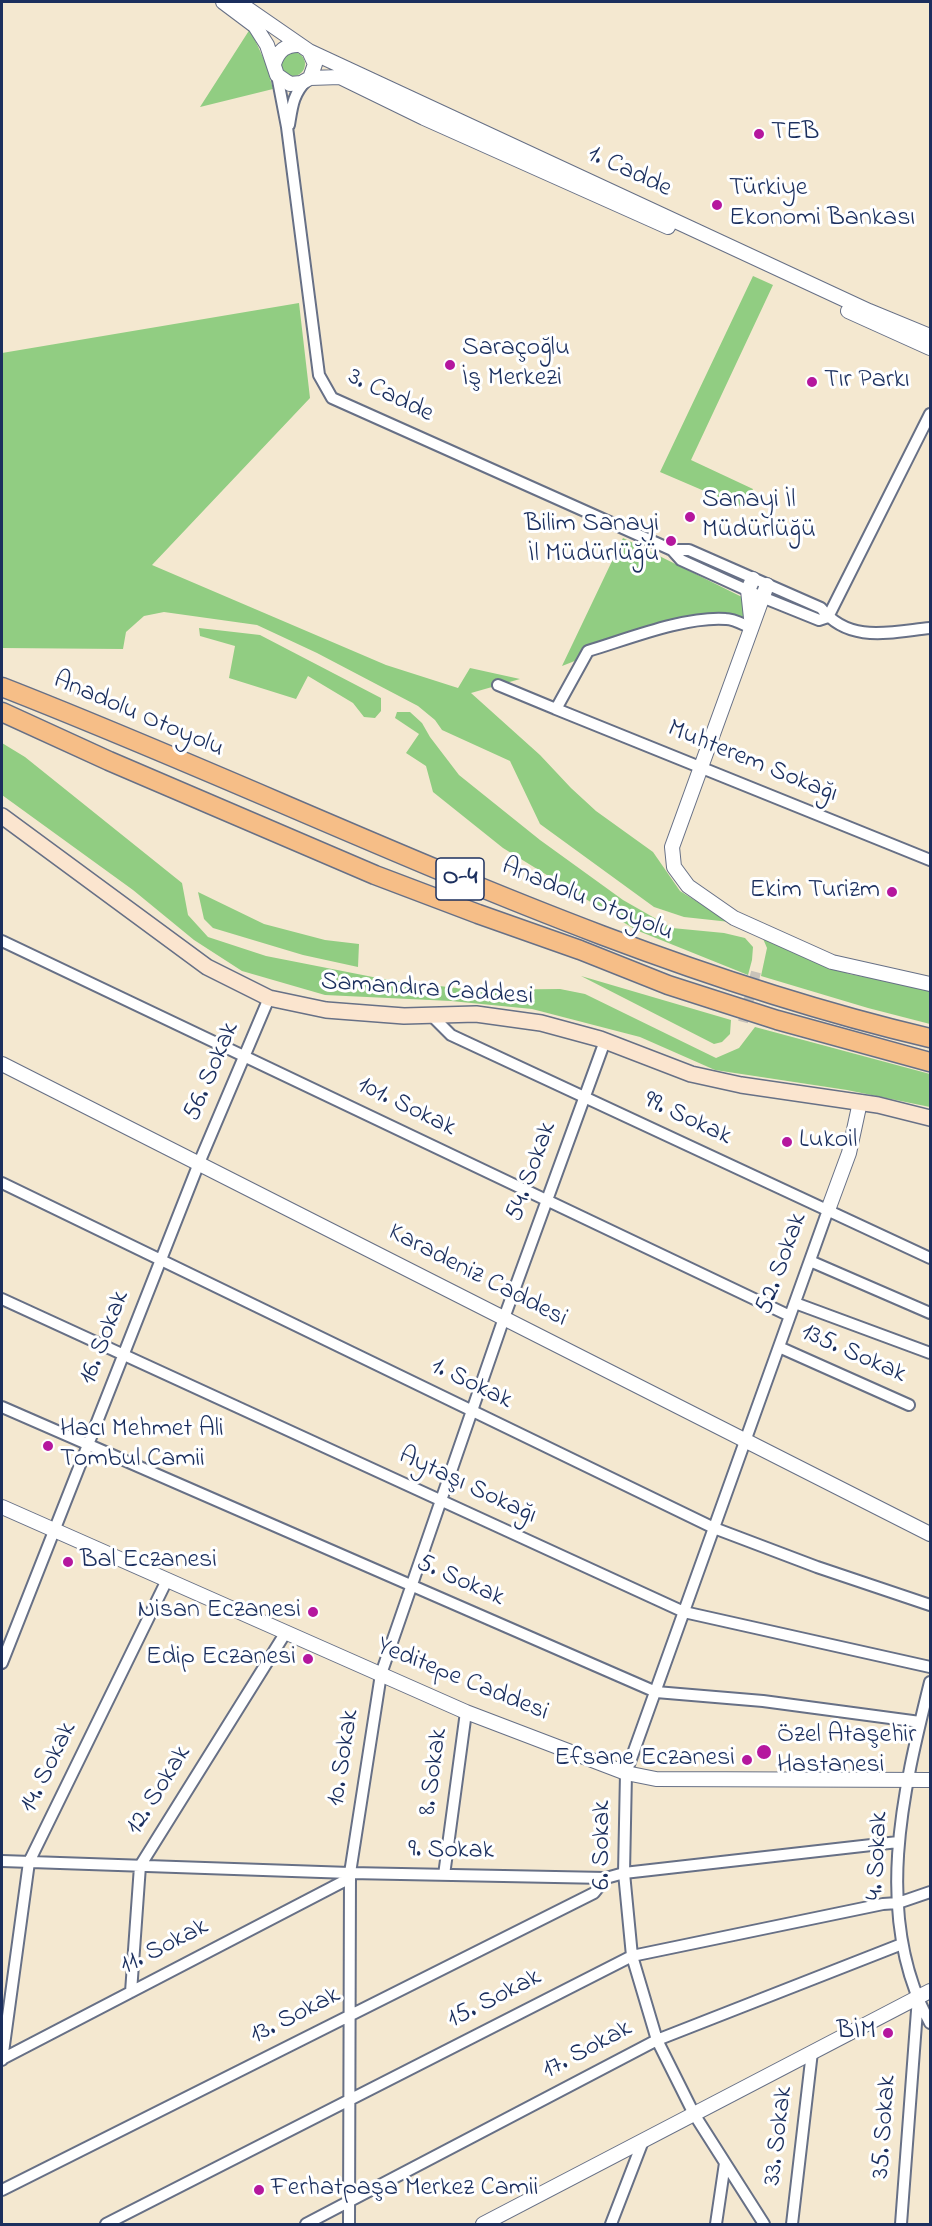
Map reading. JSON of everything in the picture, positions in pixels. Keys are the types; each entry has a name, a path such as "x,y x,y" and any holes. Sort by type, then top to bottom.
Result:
{"highway":[{"name":"Anadolu Otoyolu","path":"2,687 416,861 675,963 784,999 870,1024 930,1038"},
{"name":"Anadolu Otoyolu","path":"2,712 109,761 375,875 478,914 580,950 668,985 777,1020 930,1062"}],"main road":[{"name":"Samandıra Caddesi","path":"2,816 207,968 269,998 326,1010 404,1016 476,1014 541,1023 605,1041 691,1074 741,1085 860,1102 930,1118"}],"street":[{"path":"223,2 255,26 267,45 275,70 290,84 308,79 315,64 305,48 288,46 279,53 275,70"},
{"name":"1. Cadde","path":"237,2 305,48 871,317 930,348"},
{"name":"3. Cadde","path":"275,70 288,134 319,375 332,398 672,550 689,550 819,620 828,617"},
{"name":"1. Cadde","path":"308,79 340,77 424,118 795,281"},
{"name":"3. Cadde","path":"288,134 292,101 299,88 308,79"},
{"name":"1. Cadde","path":"871,317 930,336"},
{"path":"919,433 930,402"},
{"path":"930,414 828,617 852,632 876,634 930,628"},
{"path":"751,585 752,628"},
{"path":"764,591 672,847 674,867 688,886 734,918 832,962 930,984"},
{"path":"556,709 588,651 672,626 701,620 728,618 752,628"},
{"name":"Muhterem Sokağı","path":"498,685 930,860"},
{"name":"101. Sokak","path":"2,941 790,1316"},
{"name":"56. Sokak","path":"199,1163 269,998"},
{"name":"99. Sokak","path":"431,1015 451,1035 930,1258"},
{"name":"54. Sokak","path":"504,1318 605,1041"},
{"name":"Karadeniz Caddesi","path":"2,1064 930,1534"},
{"name":"52. Sokak","path":"745,1440 849,1153 860,1102"},
{"name":"16. Sokak","path":"2,1663 199,1163"},
{"name":"1. Sokak","path":"2,1183 714,1528 817,1567 930,1605"},
{"path":"810,1261 930,1313"},
{"name":"Aytaşı Sokağı","path":"2,1299 684,1612 930,1667"},
{"path":"795,1303 930,1353"},
{"name":"10. Sokak","path":"349,2224 350,1876 381,1674 504,1318"},
{"name":"135. Sokak","path":"779,1347 909,1405"},
{"name":"5. Sokak","path":"2,1407 656,1692 763,1701 920,1722"},
{"name":"6. Sokak","path":"745,1440 626,1773 624,1873 632,1956 657,2040 694,2115 764,2224"},
{"name":"Yeditepe Caddesi","path":"2,1508 466,1712 626,1773 656,1779 907,1782 930,1780"},
{"name":"14. Sokak","path":"2,2059 29,1862 167,1580"},
{"name":"12. Sokak","path":"131,1992 140,1866 286,1632"},
{"name":"4. Sokak","path":"918,1997 902,1944 898,1903 898,1842 907,1782 930,1682"},
{"name":"8. Sokak","path":"444,1875 466,1712"},
{"name":"9. Sokak","path":"2,1861 350,1876 606,1878 624,1873 898,1842"},
{"name":"11. Sokak","path":"2,2059 350,1876"},
{"name":"13. Sokak","path":"2,2190 594,1893 606,1878"},
{"name":"15. Sokak","path":"106,2224 632,1956 883,1904 898,1903 930,1892"},
{"name":"17. Sokak","path":"306,2224 657,2040 902,1944"},
{"path":"483,2224 503,2219 643,2141 930,1990"},
{"path":"918,1997 930,2023"},
{"name":"35. Sokak","path":"901,2224 918,1997"},
{"name":"33. Sokak","path":"792,2224 812,2052"},
{"path":"611,2224 643,2141"},
{"path":"716,2224 725,2163"}],"green space":[{"path":"250,29 266,64 273,89 200,107"},
{"path":"293,52 302,55 305,64 302,73 293,76 284,73 281,64 284,55"},
{"path":"753,276 773,285 691,460 753,489 744,508 660,472"},
{"path":"299,303 310,398 152,565 386,665 458,688 470,668 520,679 471,693 540,755 596,811 653,852 680,891 730,922 684,917 654,907 540,824 510,761 442,730 435,720 418,706 317,653 257,625 164,612 144,616 126,632 123,649 2,648 2,353"},
{"path":"623,538 744,598 748,623 674,622 562,666"},
{"path":"199,628 260,635 381,698 381,711 375,718 364,717 353,703 308,676 296,699 229,678 235,646 200,636"},
{"path":"397,712 410,712 422,723 459,775 540,840 623,900 672,928 724,933 745,938 753,947 748,975 636,930 503,848 433,792 426,766 406,753 419,734 395,718"},
{"path":"2,743 25,757 182,883 188,915 208,937 266,956 383,979 472,990 560,989 585,994 716,1058 739,1048 755,1027 930,1074 930,1107 847,1090 715,1070 640,1037 532,1009 451,1001 325,995 242,971 194,940 133,890 2,795"},
{"path":"198,892 264,924 325,940 359,944 358,967 303,955 213,928 204,919"},
{"path":"761,934 849,974 930,989 930,1024 761,976 767,948"},
{"path":"581,976 731,1020 730,1034 722,1042 714,1044"}],"tunnel":[{"path":"743,1022 756,972"}],"place":[{"name":"TEB","path":"759,134"},
{"name":"Türkiye Ekonomi Bankası","path":"717,205"},
{"name":"Saraçoğlu İş Merkezi","path":"450,365"},
{"name":"Tır Parkı","path":"812,382"},
{"name":"Sanayi İl Müdürlüğü","path":"690,517"},
{"name":"Bilim Sanayi İl Müdürlüğü","path":"671,541"},
{"name":"Ekim Turizm","path":"892,892"},
{"name":"Lukoil","path":"787,1142"},
{"name":"Hacı Mehmet Ali Tombul Camii","path":"48,1446"},
{"name":"Bal Eczanesi","path":"68,1562"},
{"name":"Nisan Eczanesi","path":"313,1612"},
{"name":"Edip Eczanesi","path":"308,1659"},
{"name":"Özel Ataşehir Hastanesi","path":"764,1752"},
{"name":"Efsane Eczanesi","path":"747,1760"},
{"name":"BİM","path":"888,2033"},
{"name":"Ferhatpaşa Merkez Camii","path":"259,2190"}]}
